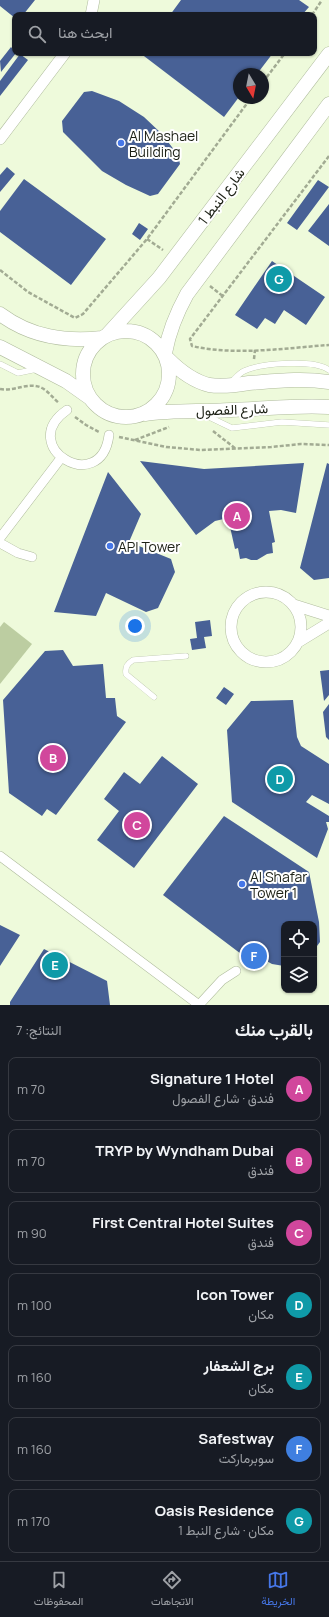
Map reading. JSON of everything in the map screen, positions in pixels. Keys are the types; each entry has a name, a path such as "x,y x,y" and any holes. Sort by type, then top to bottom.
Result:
{"street":[{"path":"92,12 94,0"},
{"name":"شارع النبط 1","path":"106,336 143,297 174,258 329,54"},
{"path":"0,139 63,56"},
{"path":"0,347 38,368 66,381 110,414 122,417 135,416 154,407 161,400 169,380 166,356 169,333 176,313 187,294 329,104"},
{"path":"0,314 26,329 45,336 70,340 106,336 121,331 141,333 157,343 166,356"},
{"path":"90,398 84,382 84,365 88,354 94,345 106,336"},
{"name":"شارع الفصول","path":"166,356 180,371 194,379 210,385 298,380 329,382"},
{"name":"شارع الفصول","path":"135,416 198,410 229,411 308,406 329,407"},
{"path":"67,410 59,415 53,423 50,433 51,442 55,451 61,458 74,464 88,464 104,453 108,444 109,435"},
{"path":"0,538 61,458"},
{"path":"0,543 18,554 32,558"},
{"path":"257,593 275,593 287,599 294,606 301,619 302,627 295,648 282,659 275,662 261,662 243,654 234,642 231,627 233,614 241,602 257,593"},
{"path":"294,606 329,616"},
{"path":"298,642 329,623"},
{"path":"0,856 198,1005 222,980 236,971"}],"lane":[{"path":"0,364 18,373 38,368"},
{"path":"228,385 243,372 270,366 316,364 329,370"},
{"path":"198,410 232,428 282,422 329,425"},
{"path":"154,697 126,674 125,668 128,663 133,660 186,656"}],"path":[{"path":"314,12 322,0"},
{"path":"269,74 283,56"},
{"path":"0,270 28,292 75,318 83,314 147,239 247,104"},
{"path":"329,156 190,339 192,346 203,348 255,350 329,345"},
{"path":"147,239 174,258"},
{"path":"0,389 11,390 36,386 44,389 86,425 109,435 134,440 189,449 236,449 301,444 329,446"},
{"path":"134,440 174,426"},
{"path":"208,428 236,449"}],"green space":[{"path":"4,622 32,644 0,684 0,627"}],"building":[{"path":"0,0 35,0 25,12 12,12 12,16 0,6"},
{"path":"181,0 299,0 309,7 305,12 172,12"},
{"path":"11,47 12,56 14,56 1,72 0,61"},
{"path":"19,56 23,56 28,60 0,96 0,81"},
{"path":"144,56 271,56 262,68 233,68 234,104 224,117"},
{"name":"Al Mashael Building","path":"92,91 119,101 144,117 162,134 178,155 180,164 158,194 150,196 126,185 102,171 63,132 62,121 84,92"},
{"path":"7,167 15,174 0,192 0,175"},
{"path":"24,179 106,239 71,285 0,232 0,211"},
{"path":"318,180 329,187 297,230 287,223"},
{"path":"329,204 329,246 308,231"},
{"path":"139,223 148,229 140,240 132,234"},
{"path":"272,261 325,297 306,325 284,310 275,324 265,318 257,329 235,315"},
{"path":"140,461 204,469 304,463 296,513 281,510 269,511 275,542 272,543 273,553 267,554 257,560 246,558 240,559 238,548 235,549 228,518 215,521 196,535"},
{"path":"327,463 329,464 329,578 314,580 300,568"},
{"name":"API Tower","path":"108,472 141,514 129,542 171,559 175,572 158,608 146,612 106,593 96,616 54,612"},
{"path":"210,620 212,636 204,637 206,648 192,650 190,639 197,638 195,622"},
{"path":"63,650 73,666 103,664 106,698 115,698 117,716 126,722 56,815 47,809 42,816 9,793 3,700 45,651"},
{"path":"329,670 329,695 324,701 320,671"},
{"path":"224,687 234,694 226,705 216,698"},
{"path":"293,700 297,737 301,746 329,764 329,804 312,795 306,802 329,816 329,822 326,822 328,829 317,858 232,802 227,730 251,701"},
{"path":"329,704 329,740 326,737 323,712"},
{"path":"162,756 198,784 134,868 97,840 119,811 104,799 124,772 140,784"},
{"name":"Al Shafar Tower 1","path":"224,816 309,872 319,922 320,942 317,946 317,921 281,921 281,966 272,964 263,959 257,966 163,895"},
{"path":"0,925 20,935 0,966"},
{"path":"44,949 107,981 110,1005 10,1005 10,1002"}],"place":[{"name":"Al Mashael Building","path":"121,143"},
{"name":"Oasis Residence","path":"279,279"},
{"name":"Signature 1 Hotel","path":"237,516"},
{"name":"API Tower","path":"110,546"},
{"name":"TRYP by Wyndham Dubai","path":"53,758"},
{"name":"Icon Tower","path":"280,779"},
{"name":"First Central Hotel Suites","path":"137,825"},
{"name":"Al Shafar Tower 1","path":"242,884"},
{"name":"Safestway","path":"254,956"},
{"name":"برج الشعفار","path":"55,965"}]}
